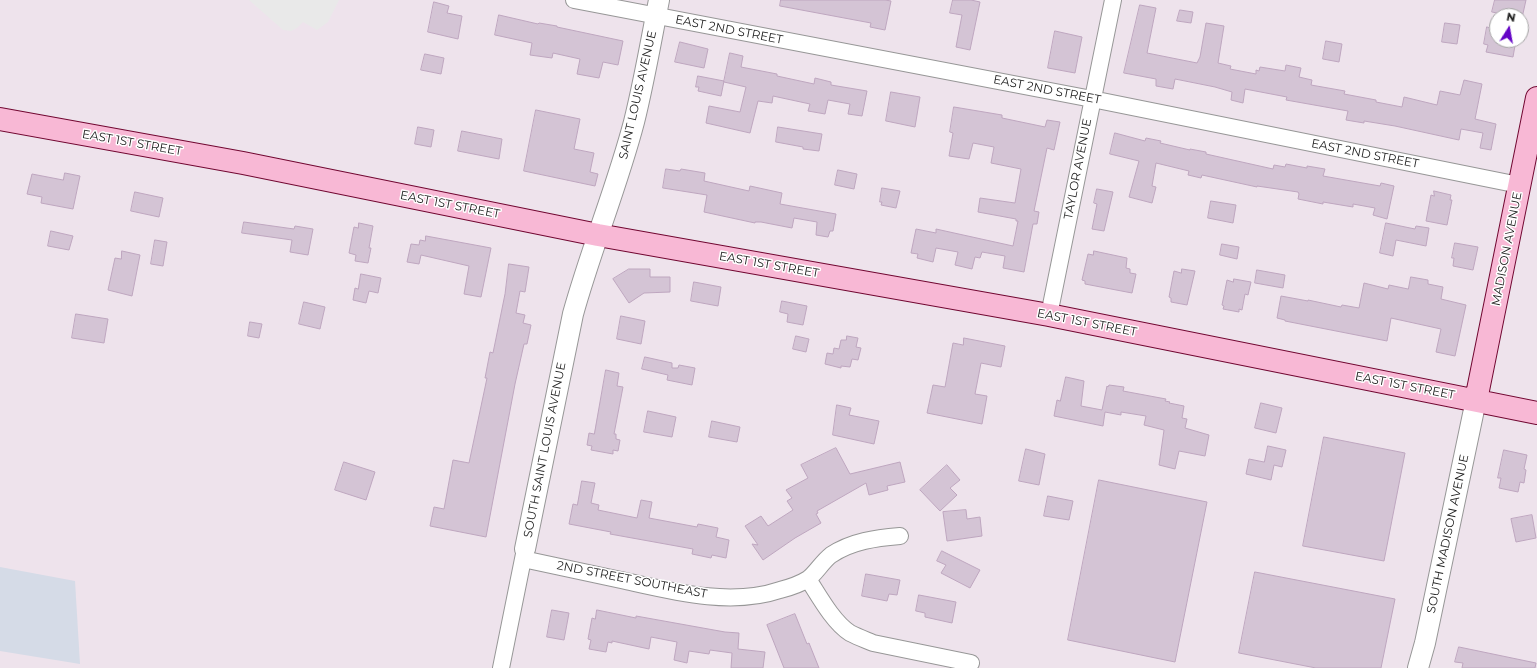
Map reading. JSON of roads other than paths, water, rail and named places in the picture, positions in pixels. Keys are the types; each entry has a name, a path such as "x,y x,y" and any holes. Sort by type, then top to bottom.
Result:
{"main road":[{"name":"MADISON AVENUE","path":"1476,400 1537,98"},
{"name":"EAST 1ST STREET","path":"0,118 243,163 598,234 1049,315 1537,413"}],"street":[{"name":"EAST 2ND STREET","path":"574,0 658,8 1092,99 1519,185"},
{"name":"TAYLOR AVENUE","path":"1049,315 1113,0"},
{"name":"SAINT LOUIS AVENUE","path":"598,234 614,190 634,122 658,8"},
{"name":"SOUTH SAINT LOUIS AVENUE","path":"501,668 573,314 583,276 598,234"},
{"name":"SOUTH MADISON AVENUE","path":"1418,668 1425,643 1476,400"},
{"path":"900,536 872,538 849,545 831,556 818,567 808,579 827,608 839,622 849,632 862,639 874,643 971,662"},
{"name":"2ND STREET SOUTHEAST","path":"524,554 661,589 723,598 744,598 765,595 808,579"}]}
